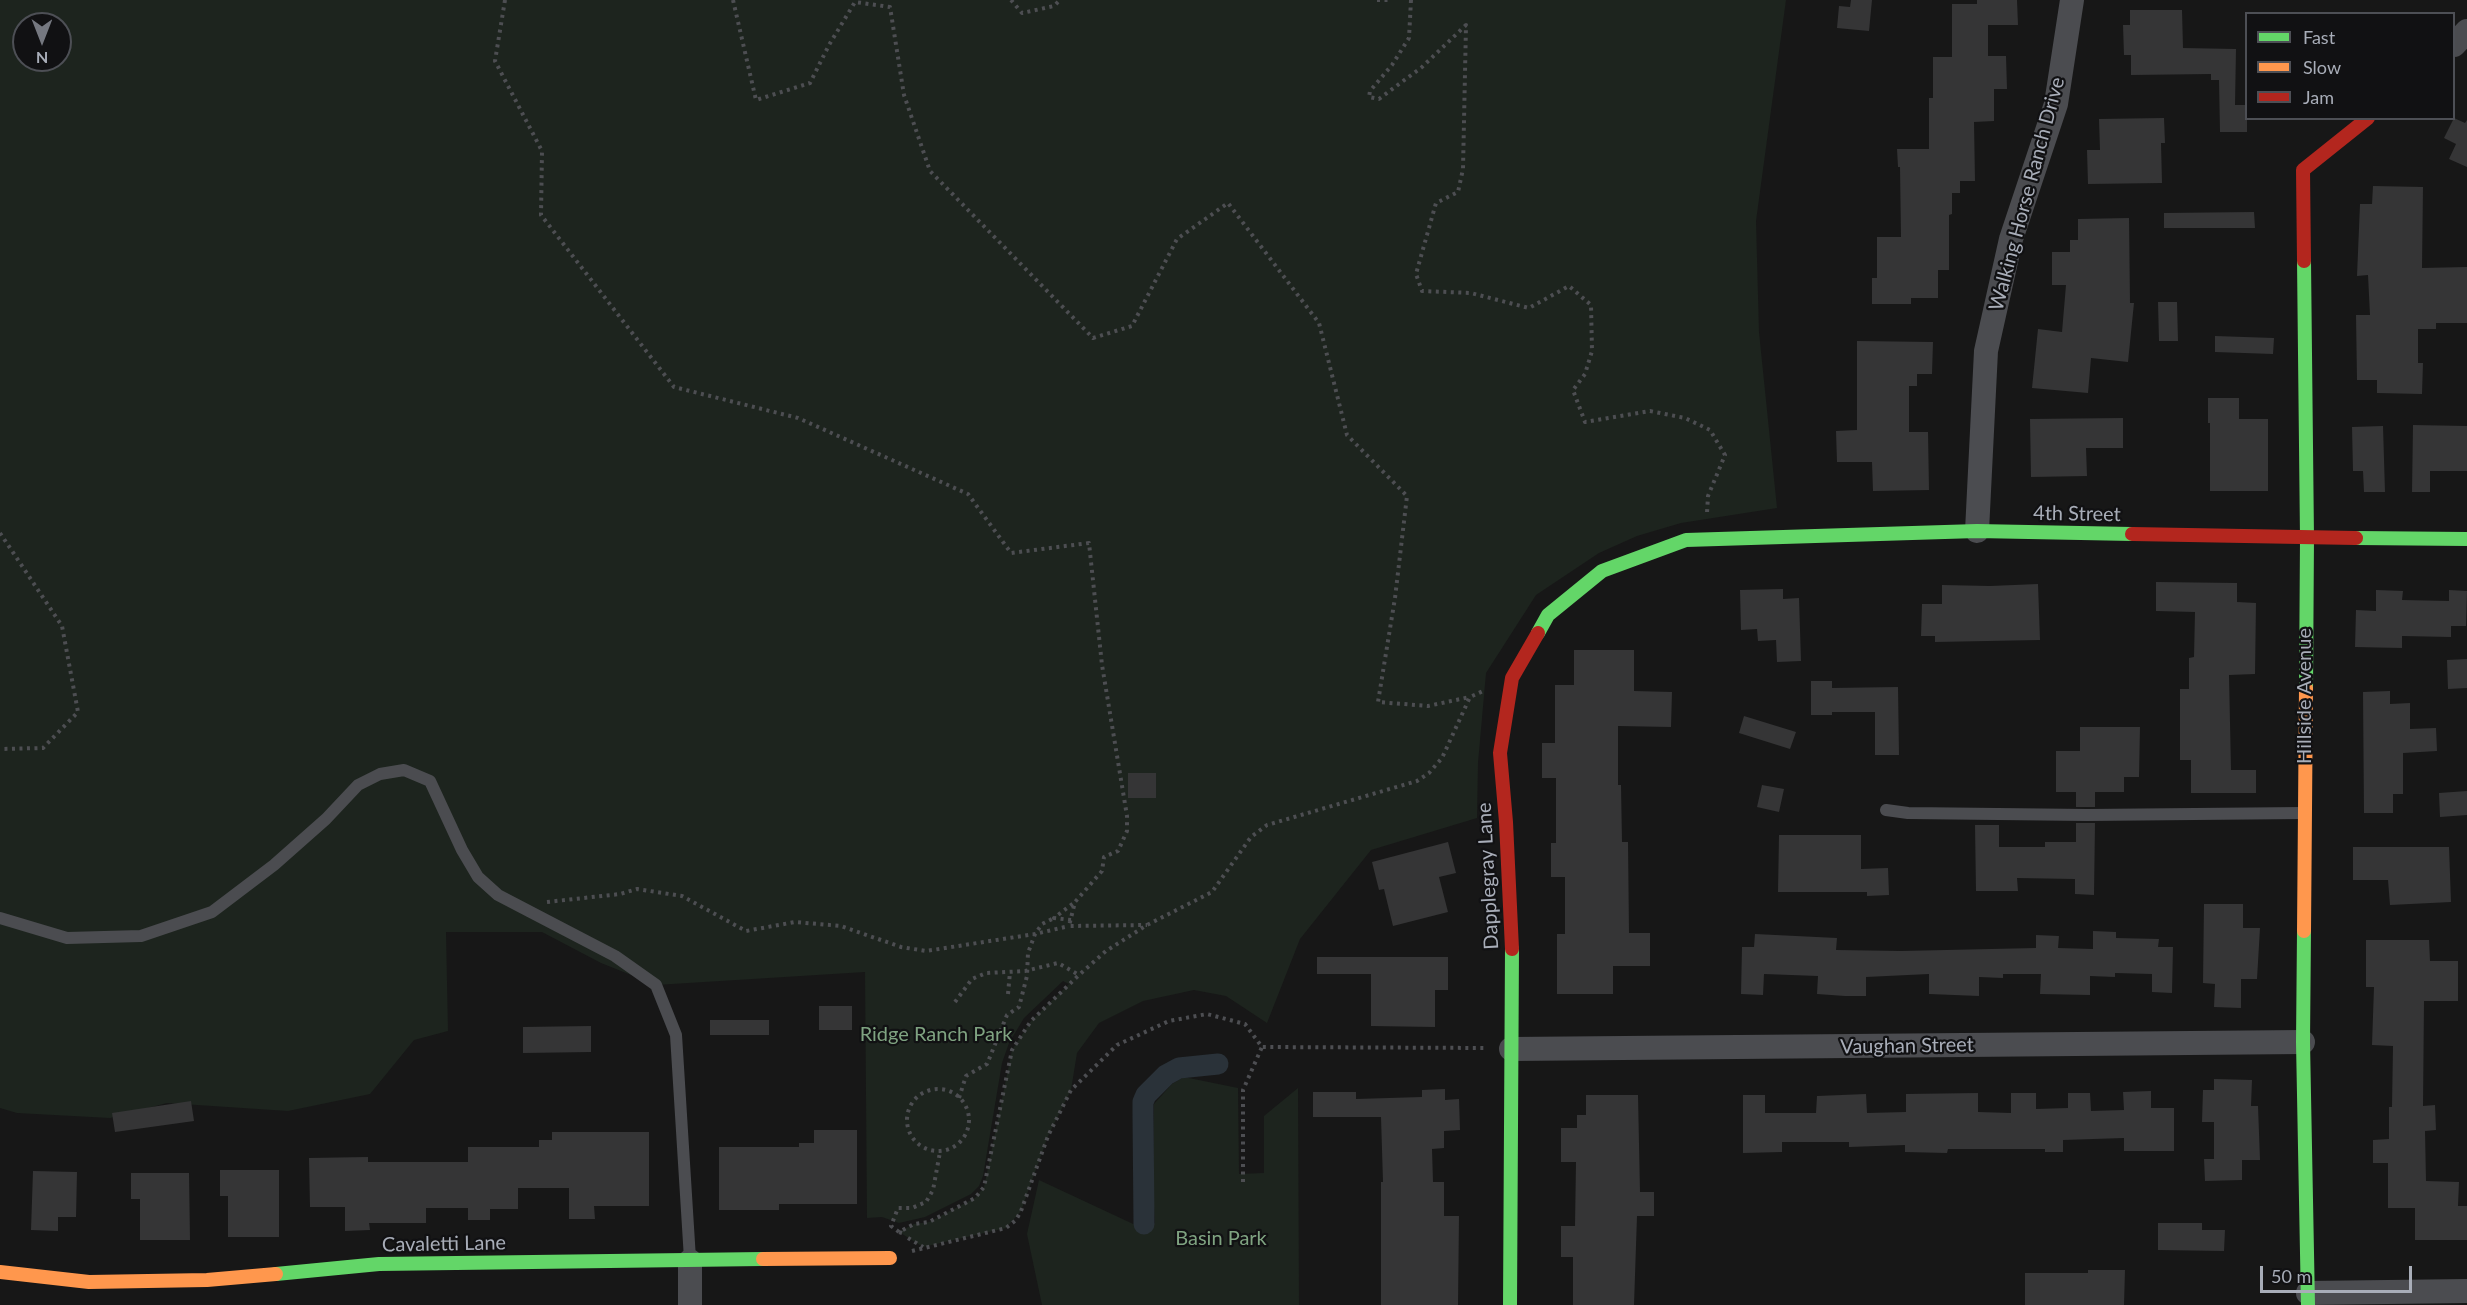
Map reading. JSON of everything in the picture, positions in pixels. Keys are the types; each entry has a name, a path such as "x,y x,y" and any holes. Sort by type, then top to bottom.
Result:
{"street":[{"name":"Walking Horse Ranch Drive","path":"1977,531 1986,351 2010,239 2056,104 2072,0"},
{"path":"2455,44 2467,31"},
{"name":"Hillside Avenue","path":"2307,1299 2303,1042 2307,538 2303,170 2366,120"},
{"name":"4th Street","path":"1686,540 1977,531 2467,539"},
{"name":"Dapplegray Lane","path":"1510,1305 1512,952 1506,822 1500,753 1512,678 1548,615 1602,571 1686,540"},
{"name":"Vaughan Street","path":"1511,1049 2303,1042"},
{"name":"Cavaletti Lane","path":"0,1272 89,1282 207,1280 380,1264 890,1258"},
{"path":"690,1261 690,1305"},
{"path":"2307,1299 2467,1291"}],"lane":[{"path":"0,918 67,938 141,936 213,912 274,865 326,819 358,785 380,774 404,770 430,781 462,850 478,877 498,895 615,956 656,986 676,1035 690,1261"},
{"path":"1886,810 1908,813 2087,815 2304,813"}],"path":[{"path":"505,0 495,61 542,151 541,215 674,387 798,418 968,494 1011,553 1089,543 1102,665 1127,816 1127,831 1118,851 1104,857 1102,871 1075,902 1042,924 1035,934 1019,1007 1007,1014 987,1064 966,1076 959,1098"},
{"path":"733,0 756,100 810,83 829,45 855,2 890,7 904,95 930,171 1093,338 1132,326 1177,239 1228,203 1319,322 1347,435 1407,496 1395,598 1378,702 1428,706 1470,697 1512,678"},
{"path":"1011,0 1022,13 1054,6 1060,0"},
{"path":"1377,0 1388,0"},
{"path":"1411,0 1409,38 1392,65 1370,91 1369,97 1379,99 1422,67 1466,25 1463,169 1458,192 1436,203 1416,274 1422,291 1471,293 1529,308 1569,286 1591,305 1592,351 1586,374 1573,390 1586,422 1650,411 1684,418 1710,430 1725,455 1708,496 1706,540"},
{"path":"0,532 62,626 78,712 43,748 0,749"},
{"path":"899,1232 914,1224 929,1221 975,1198 984,1187 1012,1050 1020,1033 1030,1021 1079,975 1106,951 1147,925 1212,892 1251,837 1267,825 1417,782 1442,758 1470,697"},
{"path":"529,912 535,904 620,894 637,889 682,896 746,931 795,922 841,926 901,947 926,951 1035,934 1069,926 1147,925"},
{"path":"1069,926 1075,902"},
{"path":"1054,918 1071,920"},
{"path":"955,1002 972,979 986,973 1026,971 1058,963 1079,975"},
{"path":"1008,994 1010,972"},
{"path":"890,1258 923,1247 1005,1228 1016,1220 1048,1136 1071,1090 1117,1045 1168,1021 1207,1014 1245,1024 1262,1047"},
{"path":"1262,1047 1511,1049"},
{"path":"1243,1182 1243,1090 1262,1047"},
{"path":"931,1090 946,1090 959,1098 968,1110 969,1125 967,1133 958,1144 940,1152 926,1149 915,1142 907,1123 909,1109 917,1097 931,1090"},
{"path":"923,1247 891,1226 898,1208 912,1208 926,1202 933,1190 940,1152"}],"green space":[{"name":"Ridge Ranch Park","path":"0,0 1786,0 1756,221 1759,332 1777,508 1681,523 1637,536 1599,553 1536,595 1486,673 1478,763 1477,818 1371,850 1300,939 1267,1023 1226,996 1194,990 1143,1001 1099,1023 1077,1053 1071,1090 1048,1136 1021,1211 1006,1228 923,1247 899,1232 914,1224 929,1222 975,1198 984,1187 1012,1050 1031,1021 1069,984 1063,981 1024,1018 1009,1043 1002,1063 983,1176 979,1186 971,1194 925,1217 899,1223 882,1217 867,1218 865,972 656,985 601,963 542,932 446,932 448,1031 414,1040 370,1094 288,1111 167,1103 110,1118 17,1113 0,1108"},
{"name":"Basin Park","path":"1184,1077 1238,1088 1239,1174 1264,1173 1264,1116 1298,1088 1299,1305 1042,1305 1027,1234 1039,1180 1146,1230 1155,1223 1154,1104 1172,1084"}],"building":[{"path":"1851,0 1872,0 1869,31 1837,28 1839,6 1850,7"},
{"path":"1977,0 2017,0 2018,25 1988,25 1988,56 2006,56 2007,89 1994,89 1994,121 1974,122 1975,181 1960,181 1960,193 1952,193 1952,214 1949,215 1949,270 1938,270 1938,298 1911,298 1911,304 1872,304 1872,278 1877,278 1877,237 1901,237 1900,167 1898,167 1897,149 1929,149 1929,98 1933,98 1933,57 1952,57 1952,4 1977,4"},
{"path":"2130,10 2182,10 2183,48 2236,49 2235,105 2245,105 2247,132 2220,132 2219,80 2211,80 2211,74 2131,75 2131,55 2124,55 2123,25 2130,25"},
{"path":"2164,118 2165,143 2161,143 2162,183 2088,184 2087,150 2100,150 2099,119"},
{"path":"2455,118 2465,123 2467,120 2467,167 2449,159 2456,144 2444,138 2453,120"},
{"path":"2373,186 2423,187 2422,268 2467,267 2467,323 2436,323 2436,329 2418,329 2418,363 2423,363 2422,394 2377,393 2377,380 2357,380 2356,315 2370,315 2368,275 2357,276 2360,204 2372,204"},
{"path":"2254,212 2255,228 2164,228 2164,213"},
{"path":"2129,218 2130,303 2134,303 2128,362 2091,358 2088,393 2032,388 2038,329 2062,332 2066,285 2052,285 2052,252 2070,252 2070,240 2078,240 2078,219"},
{"path":"2158,302 2177,302 2178,341 2159,341"},
{"path":"2215,336 2274,338 2273,354 2215,352"},
{"path":"1857,341 1933,342 1932,374 1917,374 1917,386 1909,386 1909,432 1928,432 1929,490 1873,491 1872,462 1837,462 1836,431 1857,430"},
{"path":"2208,398 2239,398 2239,419 2268,419 2268,491 2210,491"},
{"path":"2123,418 2123,448 2086,448 2087,476 2031,477 2030,419"},
{"path":"2413,425 2467,426 2467,471 2430,471 2430,492 2412,492"},
{"path":"2383,426 2385,492 2364,492 2363,471 2353,471 2352,427"},
{"path":"2156,582 2237,583 2237,602 2256,603 2255,674 2229,675 2231,770 2256,770 2256,793 2191,793 2191,760 2180,760 2180,689 2189,689 2189,658 2194,657 2195,612 2156,611"},
{"path":"2038,584 2040,640 1935,642 1935,636 1921,636 1922,604 1942,604 1942,585"},
{"path":"1783,589 1783,599 1799,598 1801,661 1777,662 1776,640 1758,641 1757,629 1741,630 1740,590"},
{"path":"2376,590 2403,591 2402,600 2449,601 2449,590 2467,591 2466,626 2451,626 2451,637 2402,636 2402,648 2355,647 2356,610 2376,611"},
{"path":"1574,650 1634,650 1634,691 1672,692 1671,727 1618,726 1618,785 1621,785 1622,842 1628,842 1629,933 1650,933 1650,966 1613,966 1613,994 1557,994 1557,934 1565,934 1565,877 1551,877 1551,843 1556,843 1556,778 1542,778 1542,743 1555,743 1555,685 1574,685"},
{"path":"2467,659 2467,688 2448,689 2447,660"},
{"path":"1811,681 1832,681 1832,688 1898,687 1899,755 1875,755 1875,712 1832,712 1832,715 1811,715"},
{"path":"2390,691 2390,704 2410,703 2410,729 2436,728 2437,751 2403,753 2403,794 2393,794 2393,813 2364,813 2363,692"},
{"path":"1744,716 1796,732 1790,749 1739,733"},
{"path":"2080,727 2140,727 2139,777 2124,777 2124,792 2095,792 2095,807 2076,807 2076,792 2056,792 2056,751 2080,751"},
{"path":"1128,773 1156,773 1156,798 1128,798"},
{"path":"1762,785 1784,789 1779,812 1757,807"},
{"path":"2467,791 2467,815 2440,817 2439,793"},
{"path":"2076,823 2095,823 2094,895 2075,894 2075,879 2017,878 2018,891 1976,891 1975,825 1999,825 1999,847 2045,847 2045,842 2076,842"},
{"path":"1779,835 1861,835 1861,869 1888,868 1889,895 1867,896 1867,892 1778,892"},
{"path":"1448,842 1456,873 1439,877 1448,912 1393,926 1384,889 1379,890 1372,862"},
{"path":"2353,847 2449,847 2451,902 2390,905 2388,880 2353,880"},
{"path":"2204,904 2243,904 2243,928 2260,928 2257,979 2241,979 2241,1008 2214,1007 2215,984 2203,983"},
{"path":"2093,931 2116,932 2116,938 2159,939 2158,947 2173,947 2172,993 2152,992 2152,974 2115,973 2115,977 2090,976 2090,995 2040,994 2041,974 2003,974 2003,978 1979,977 1979,996 1929,994 1929,974 1866,977 1866,996 1845,996 1817,994 1818,976 1764,974 1763,995 1741,994 1742,947 1754,947 1755,934 1837,938 1836,950 1901,951 2036,948 2036,935 2059,936 2058,948 2093,949"},
{"path":"2366,940 2429,940 2430,961 2458,961 2458,1001 2424,1001 2423,1106 2435,1105 2436,1130 2425,1131 2426,1181 2459,1182 2458,1206 2467,1206 2467,1240 2415,1240 2415,1208 2388,1208 2388,1163 2373,1163 2373,1140 2389,1139 2393,1046 2372,1045 2374,987 2366,987"},
{"path":"1317,957 1448,957 1448,990 1435,990 1435,1027 1371,1026 1371,974 1317,974"},
{"path":"819,1006 852,1006 852,1030 819,1030"},
{"path":"710,1020 769,1020 769,1035 710,1035"},
{"path":"591,1026 591,1052 523,1053 523,1027"},
{"path":"2214,1079 2252,1080 2251,1106 2258,1106 2260,1160 2242,1160 2242,1180 2205,1181 2204,1159 2214,1159 2214,1122 2202,1122 2203,1090 2214,1090"},
{"path":"1445,1089 1445,1100 1459,1099 1460,1130 1444,1131 1444,1148 1432,1149 1433,1182 1444,1182 1444,1216 1459,1216 1458,1305 1381,1305 1381,1182 1383,1182 1381,1117 1313,1117 1313,1092 1356,1092 1356,1099 1422,1097 1422,1090"},
{"path":"2151,1091 2151,1108 2174,1108 2174,1151 2124,1151 2124,1138 2063,1140 2063,1152 2045,1152 2045,1149 1948,1149 1947,1153 1905,1152 1905,1145 1849,1147 1849,1142 1782,1142 1782,1152 1743,1153 1743,1095 1765,1095 1765,1113 1816,1113 1817,1096 1866,1094 1867,1113 1906,1112 1906,1094 1978,1093 1978,1112 2011,1113 2011,1093 2036,1093 2036,1109 2068,1108 2068,1093 2090,1093 2091,1111 2124,1110 2123,1092"},
{"path":"1586,1095 1638,1095 1640,1192 1654,1192 1654,1216 1637,1216 1634,1305 1573,1305 1573,1257 1561,1257 1561,1226 1575,1226 1576,1162 1561,1162 1561,1128 1577,1128 1577,1115 1586,1115"},
{"path":"191,1101 194,1121 115,1132 112,1113"},
{"path":"814,1130 857,1130 857,1204 779,1204 779,1210 719,1210 719,1147 799,1147 799,1143 814,1143"},
{"path":"552,1132 649,1132 649,1206 594,1206 595,1219 569,1219 569,1188 518,1188 518,1209 490,1209 490,1220 468,1220 468,1208 426,1208 426,1223 369,1223 370,1230 345,1231 345,1207 310,1207 309,1158 368,1157 368,1162 468,1162 468,1147 539,1147 539,1140 552,1140"},
{"path":"220,1170 279,1170 279,1237 228,1237 228,1196 220,1196"},
{"path":"33,1171 77,1172 76,1217 58,1217 58,1231 31,1230"},
{"path":"131,1173 189,1173 190,1240 140,1240 140,1199 131,1199"},
{"path":"2158,1223 2202,1223 2202,1230 2225,1230 2224,1251 2158,1250"},
{"path":"2088,1270 2125,1270 2124,1305 2025,1305 2025,1273 2088,1273"}],"waterway":[{"path":"1144,1224 1143,1102 1146,1095 1166,1075 1179,1068 1218,1064"}],"traffic: fast":[{"path":"2304,261 2306,688"},
{"path":"1538,633 1548,615 1602,571 1686,540 1977,531 2132,534"},
{"path":"2356,538 2467,539"},
{"path":"2304,931 2303,1042 2308,1305"},
{"path":"1510,1305 1512,949"},
{"path":"276,1274 379,1264 763,1259"}],"traffic: slow":[{"path":"2304,931 2306,688"},
{"path":"763,1259 890,1258"},
{"path":"0,1272 89,1282 207,1280 276,1274"}],"traffic: jam":[{"path":"2304,261 2303,170 2366,120"},
{"path":"2132,534 2356,538"},
{"path":"1512,949 1500,753 1512,678 1538,633"}]}
